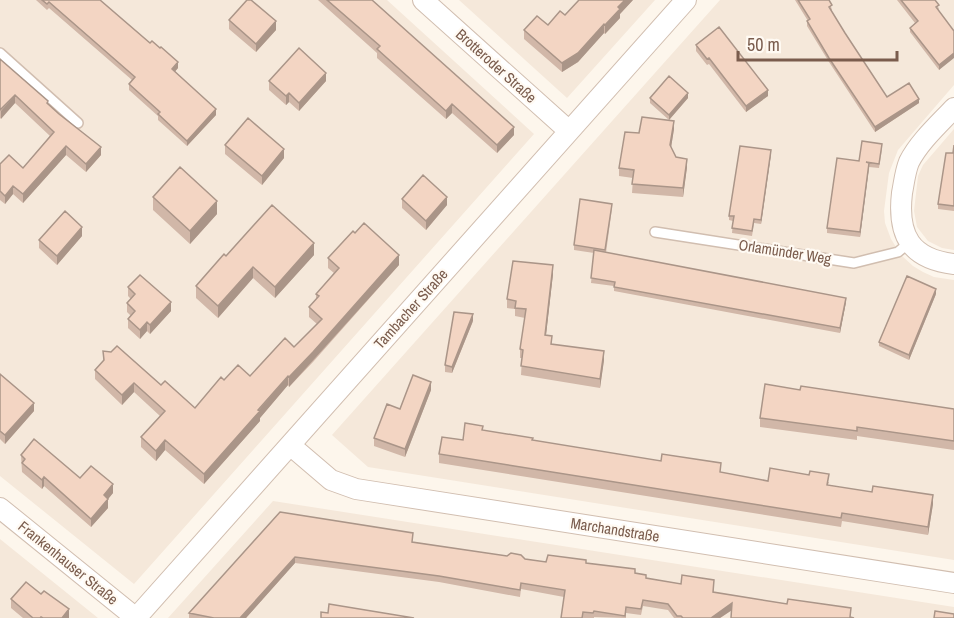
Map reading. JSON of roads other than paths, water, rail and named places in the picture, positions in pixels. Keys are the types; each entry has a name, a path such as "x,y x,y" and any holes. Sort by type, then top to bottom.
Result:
{"street":[{"name":"Brotteroder Straße","path":"423,0 569,131"},
{"name":"Tambacher Straße","path":"136,618 686,0"},
{"path":"954,108 916,152 907,170 900,214 902,225 910,242 922,256 936,262 954,264"},
{"name":"Marchandstraße","path":"290,445 331,480 356,489 954,583"},
{"name":"Frankenhauser Straße","path":"0,508 136,618"}],"lane":[{"path":"0,53 78,123"},
{"name":"Orlamünder Weg","path":"656,232 854,263 898,252 910,242"}]}
